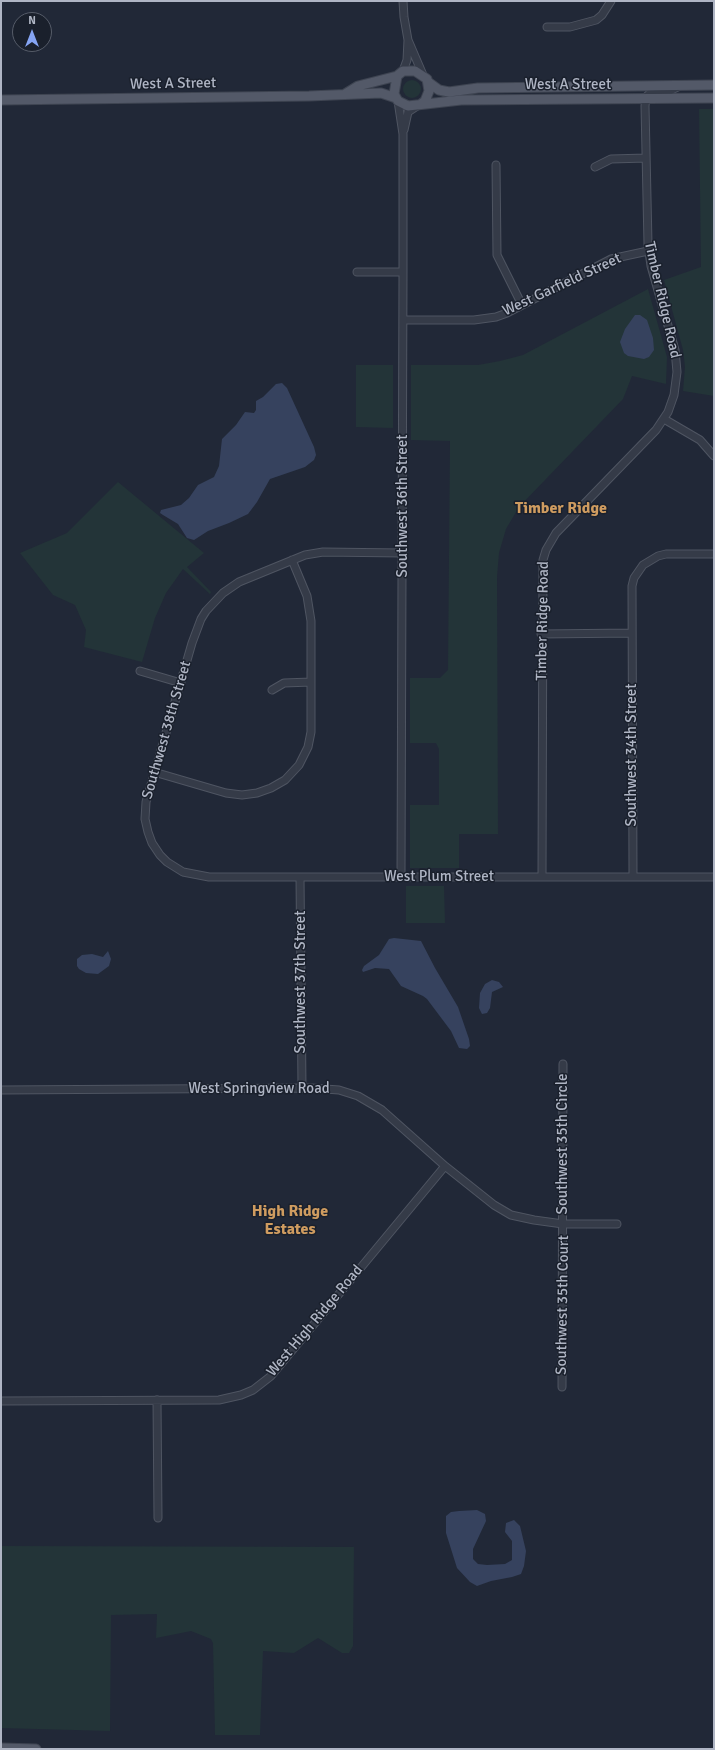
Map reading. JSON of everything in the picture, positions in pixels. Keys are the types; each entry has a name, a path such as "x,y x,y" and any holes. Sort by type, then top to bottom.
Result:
{"main road":[{"path":"415,70 426,79 427,96 419,105 408,106 397,99 394,88 400,74 415,70"},
{"name":"West A Street","path":"345,94 358,86 400,74"},
{"name":"West A Street","path":"426,79 439,90 449,92 478,88 714,85"},
{"name":"West A Street","path":"1,100 309,96 381,93 397,99"},
{"name":"West A Street","path":"419,105 461,100 714,98"},
{"path":"1,1748 36,1749"}],"street":[{"path":"400,74 407,60 408,40 403,1"},
{"path":"547,27 570,27 592,21 602,15 611,1"},
{"path":"408,40 426,79"},
{"path":"646,99 649,94 665,93 682,86"},
{"name":"Southwest 36th Street","path":"397,99 403,134 401,877"},
{"name":"Timber Ridge Road","path":"542,877 542,560 550,541 651,435 664,418 675,391 677,362 648,251 646,99"},
{"name":"Southwest 36th Street","path":"403,134 408,112 419,105"},
{"path":"595,167 611,159 646,158"},
{"path":"496,165 497,255 522,305"},
{"name":"West Garfield Street","path":"403,320 483,319 507,313 611,259 648,251"},
{"path":"357,272 403,272"},
{"path":"664,418 700,440 714,456"},
{"name":"Southwest 38th Street","path":"167,862 152,843 146,825 146,802 198,624 206,611 216,599 239,582 305,555 323,552 403,553"},
{"name":"Southwest 34th Street","path":"632,877 632,586 634,578 643,565 658,556 666,554 714,554"},
{"path":"154,772 226,793 242,795 264,791 278,784 290,775 302,759 309,740 311,612 307,596 292,560"},
{"path":"541,634 632,633"},
{"path":"140,671 181,683"},
{"path":"272,690 284,683 311,682"},
{"name":"West Plum Street","path":"167,862 183,872 200,876 714,877"},
{"name":"Southwest 37th Street","path":"300,877 302,1088"},
{"name":"Southwest 35th Circle","path":"563,1064 563,1224"},
{"name":"West Springview Road","path":"1,1090 302,1088 339,1090 358,1096 382,1110 445,1166 494,1206 507,1212 534,1220 563,1224 617,1224"},
{"name":"West High Ridge Road","path":"1,1401 230,1398 253,1390 271,1376 445,1166"},
{"name":"Southwest 35th Court","path":"562,1386 563,1224"},
{"path":"157,1400 158,1518"}],"shaded area":[{"path":"408,80 416,80 421,85 419,96 416,98 408,98 403,93 403,85"},
{"path":"699,109 714,109 714,396 683,391 685,367 683,350 664,280 701,267"},
{"path":"648,289 667,357 666,384 632,376 623,399 519,507 506,529 499,553 497,577 498,834 459,834 459,868 410,868 410,805 439,805 439,749 436,743 410,743 410,678 440,678 448,670 450,441 411,440 411,365 478,365 523,355"},
{"path":"356,365 393,365 393,428 356,427"},
{"path":"118,482 204,553 187,567 211,592 210,594 183,569 166,593 155,618 142,662 84,647 86,630 75,605 53,595 20,553 67,533"},
{"path":"406,886 444,886 445,923 406,923"},
{"path":"1,1546 354,1547 353,1646 349,1653 342,1653 318,1638 294,1653 263,1651 260,1735 215,1735 213,1643 211,1639 191,1631 156,1638 157,1614 111,1615 110,1731 1,1728"}],"water":[{"path":"635,315 640,315 647,320 653,338 654,350 649,357 644,359 628,356 624,353 620,342 625,329"},
{"path":"282,383 287,388 314,447 316,455 314,460 305,467 270,479 257,502 248,514 208,531 194,540 187,538 178,524 160,513 161,510 181,505 189,498 198,485 214,477 219,466 222,439 236,425 245,412 254,413 256,410 256,401 263,397 276,384"},
{"path":"394,938 421,941 458,1007 469,1039 470,1046 467,1049 459,1048 451,1031 427,999 401,986 389,969 375,968 363,972 362,970 364,966 379,955 389,939"},
{"path":"108,951 111,959 109,966 98,974 86,973 77,966 77,959 82,955 92,954 103,957"},
{"path":"492,980 499,982 503,987 492,992 490,1008 487,1013 482,1014 479,1008 480,993 485,984"},
{"path":"477,1510 485,1514 486,1521 473,1549 473,1559 478,1564 487,1565 505,1564 512,1560 512,1541 505,1532 506,1523 514,1520 520,1526 526,1551 524,1566 521,1574 477,1586 470,1582 457,1568 446,1533 446,1516 451,1512"}],"district":[{"name":"Timber Ridge","path":"561,509"},
{"name":"High Ridge Estates","path":"290,1221"}]}
